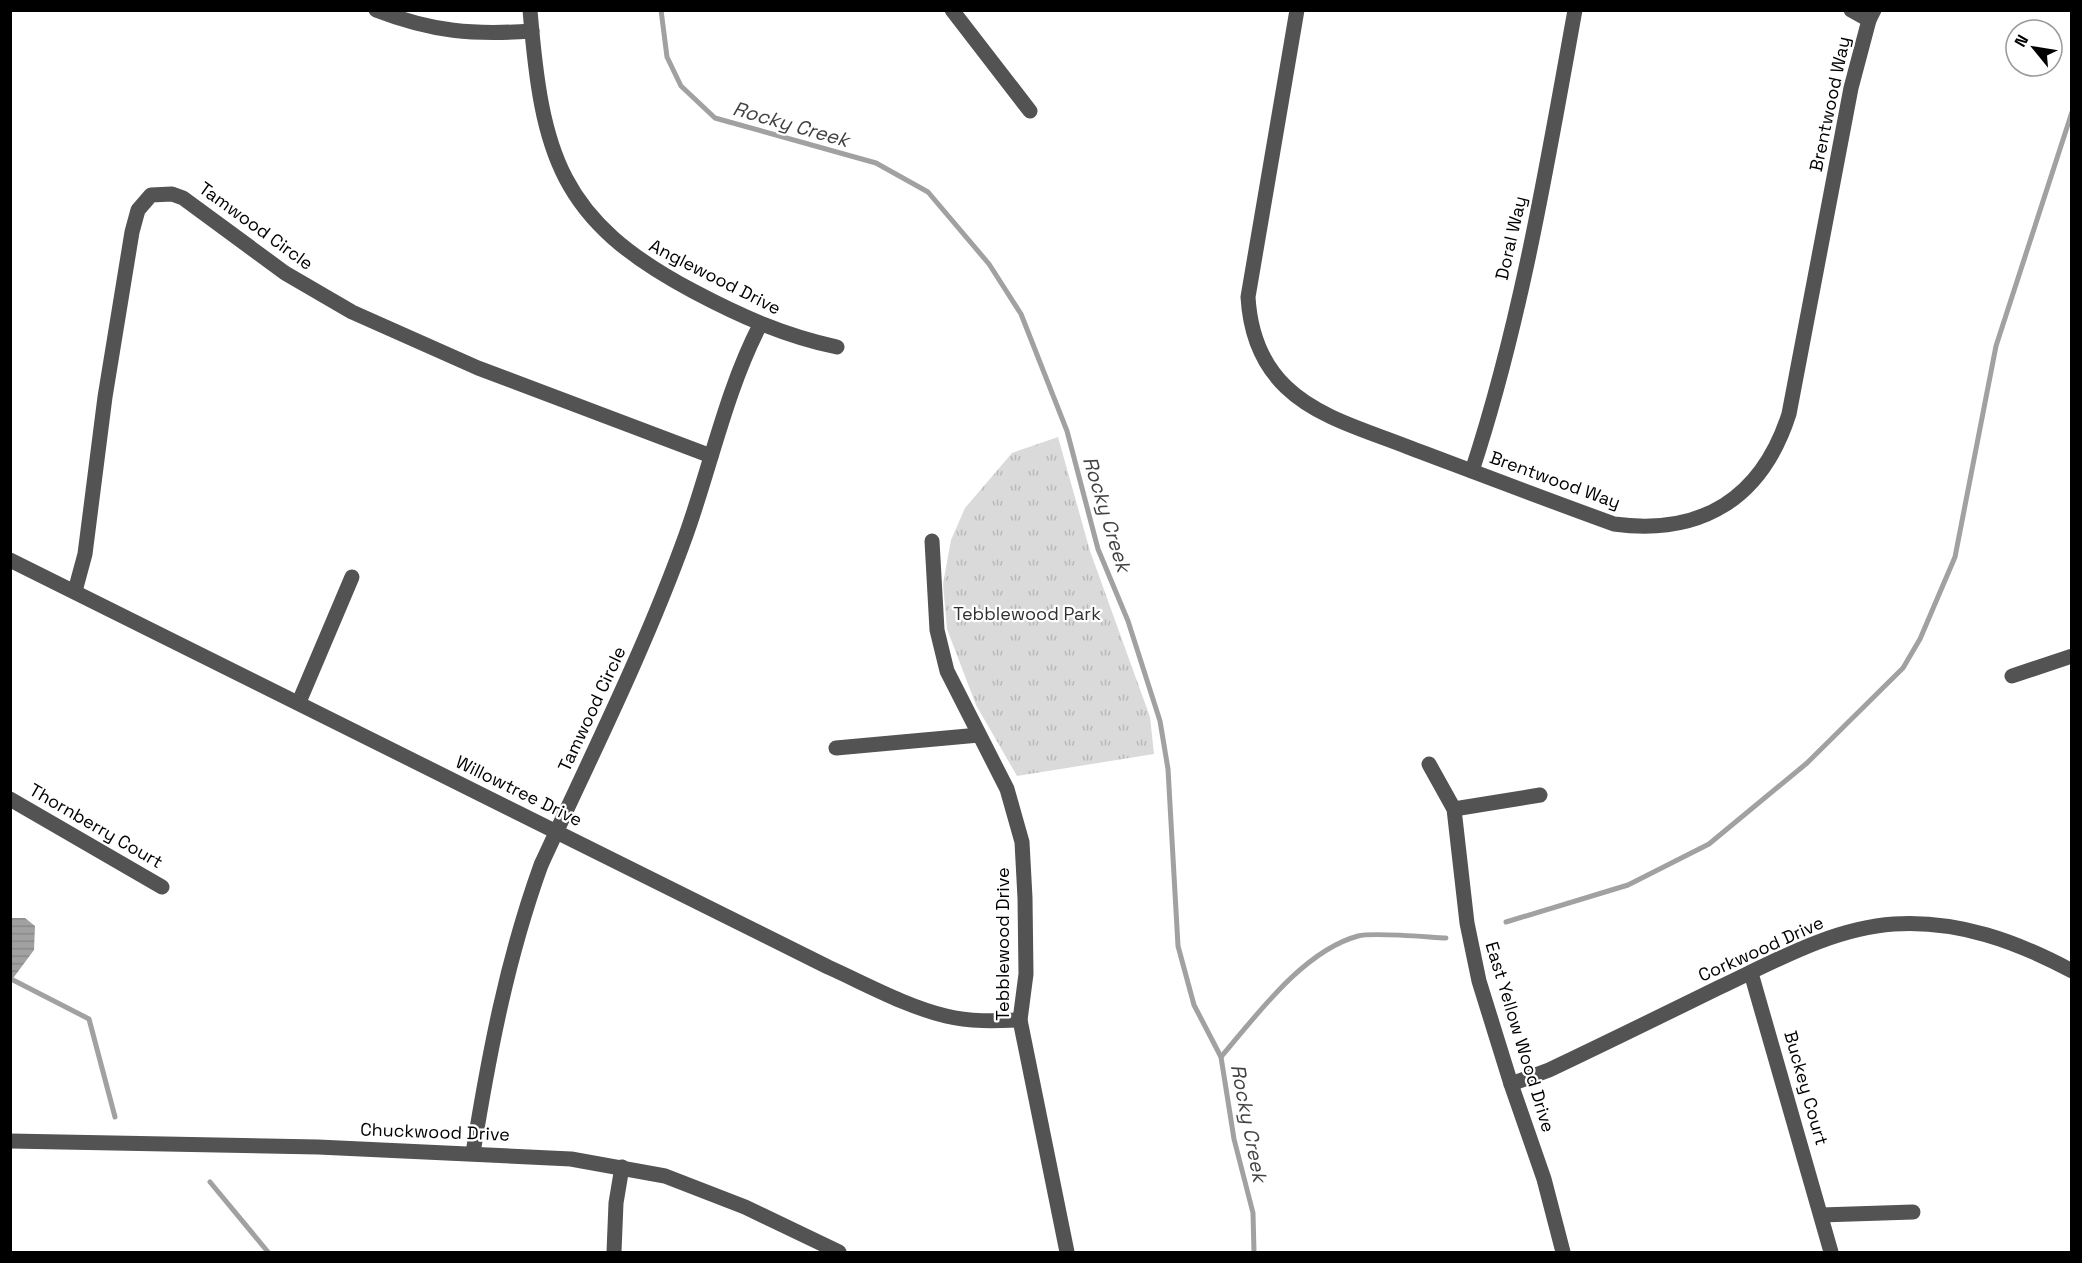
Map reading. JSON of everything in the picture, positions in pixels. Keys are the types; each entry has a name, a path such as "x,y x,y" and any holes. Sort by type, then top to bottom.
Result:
{"street":[{"path":"376,10 399,19 465,33 532,31"},
{"name":"Anglewood Drive","path":"530,10 536,73 548,135 558,164 587,212 618,244 642,262 760,324 797,338 837,347"},
{"path":"952,10 1030,111"},
{"name":"Brentwood Way","path":"1297,10 1248,297 1249,315 1255,340 1271,370 1286,387 1305,402 1365,430 1614,524 1640,528 1666,526 1722,507 1758,479 1773,455 1790,414 1851,88 1871,15"},
{"name":"Doral Way","path":"1472,471 1492,406 1542,192 1575,10"},
{"path":"1851,10 1871,15"},
{"name":"Tamwood Circle","path":"75,591 86,554 105,397 132,232 138,210 151,195 172,194 183,198 311,289 420,344 711,456"},
{"name":"Tamwood Circle","path":"473,1153 489,1055 504,983 531,894 556,831 650,630 686,534 744,356 760,324"},
{"name":"Tebblewood Drive","path":"932,540 935,604 942,652 955,690 1007,789 1022,842 1026,898 1026,974 1020,1020 1067,1252"},
{"name":"Willowtree Drive","path":"10,560 828,967 919,1008 946,1016 982,1022 1020,1020"},
{"path":"299,702 352,577"},
{"path":"2012,676 2072,656"},
{"path":"836,748 979,735"},
{"name":"East Yellow Wood Drive","path":"1429,765 1454,809 1473,955 1511,1084 1544,1179 1563,1252"},
{"path":"1454,809 1540,795"},
{"name":"Thornberry Court","path":"10,799 162,887"},
{"name":"Corkwood Drive","path":"1511,1084 1549,1070 1812,945 1846,933 1874,927 1905,924 1945,926 1991,936 2031,950 2072,971"},
{"name":"Buckey Court","path":"1751,973 1831,1252"},
{"name":"Chuckwood Drive","path":"10,1141 473,1153 571,1159 665,1176 746,1207 839,1252"},
{"path":"614,1252 616,1203 622,1167"},
{"path":"1821,1215 1913,1212"}],"green space":[{"name":"Tebblewood Park","path":"1058,437 1090,551 1150,717 1154,754 1017,776 976,705 947,629 943,584 951,540 965,508 1012,453"}],"shaded area":[{"path":"11,918 25,918 35,926 34,950 11,981"}],"waterway":[{"name":"Rocky Creek","path":"661,10 667,57 681,86 715,118 876,163 928,192 989,264 1021,314 1067,431 1098,549 1128,621 1160,721 1168,769 1178,946 1194,1005 1221,1057 1234,1139 1253,1213 1254,1252"},
{"path":"1506,922 1628,885 1709,844 1807,763 1903,668 1920,639 1955,557 1996,346 2072,112"},
{"path":"1221,1057 1282,987 1318,955 1338,944 1365,935 1446,938"},
{"path":"13,980 89,1019 115,1117"},
{"path":"210,1182 268,1252"}]}
